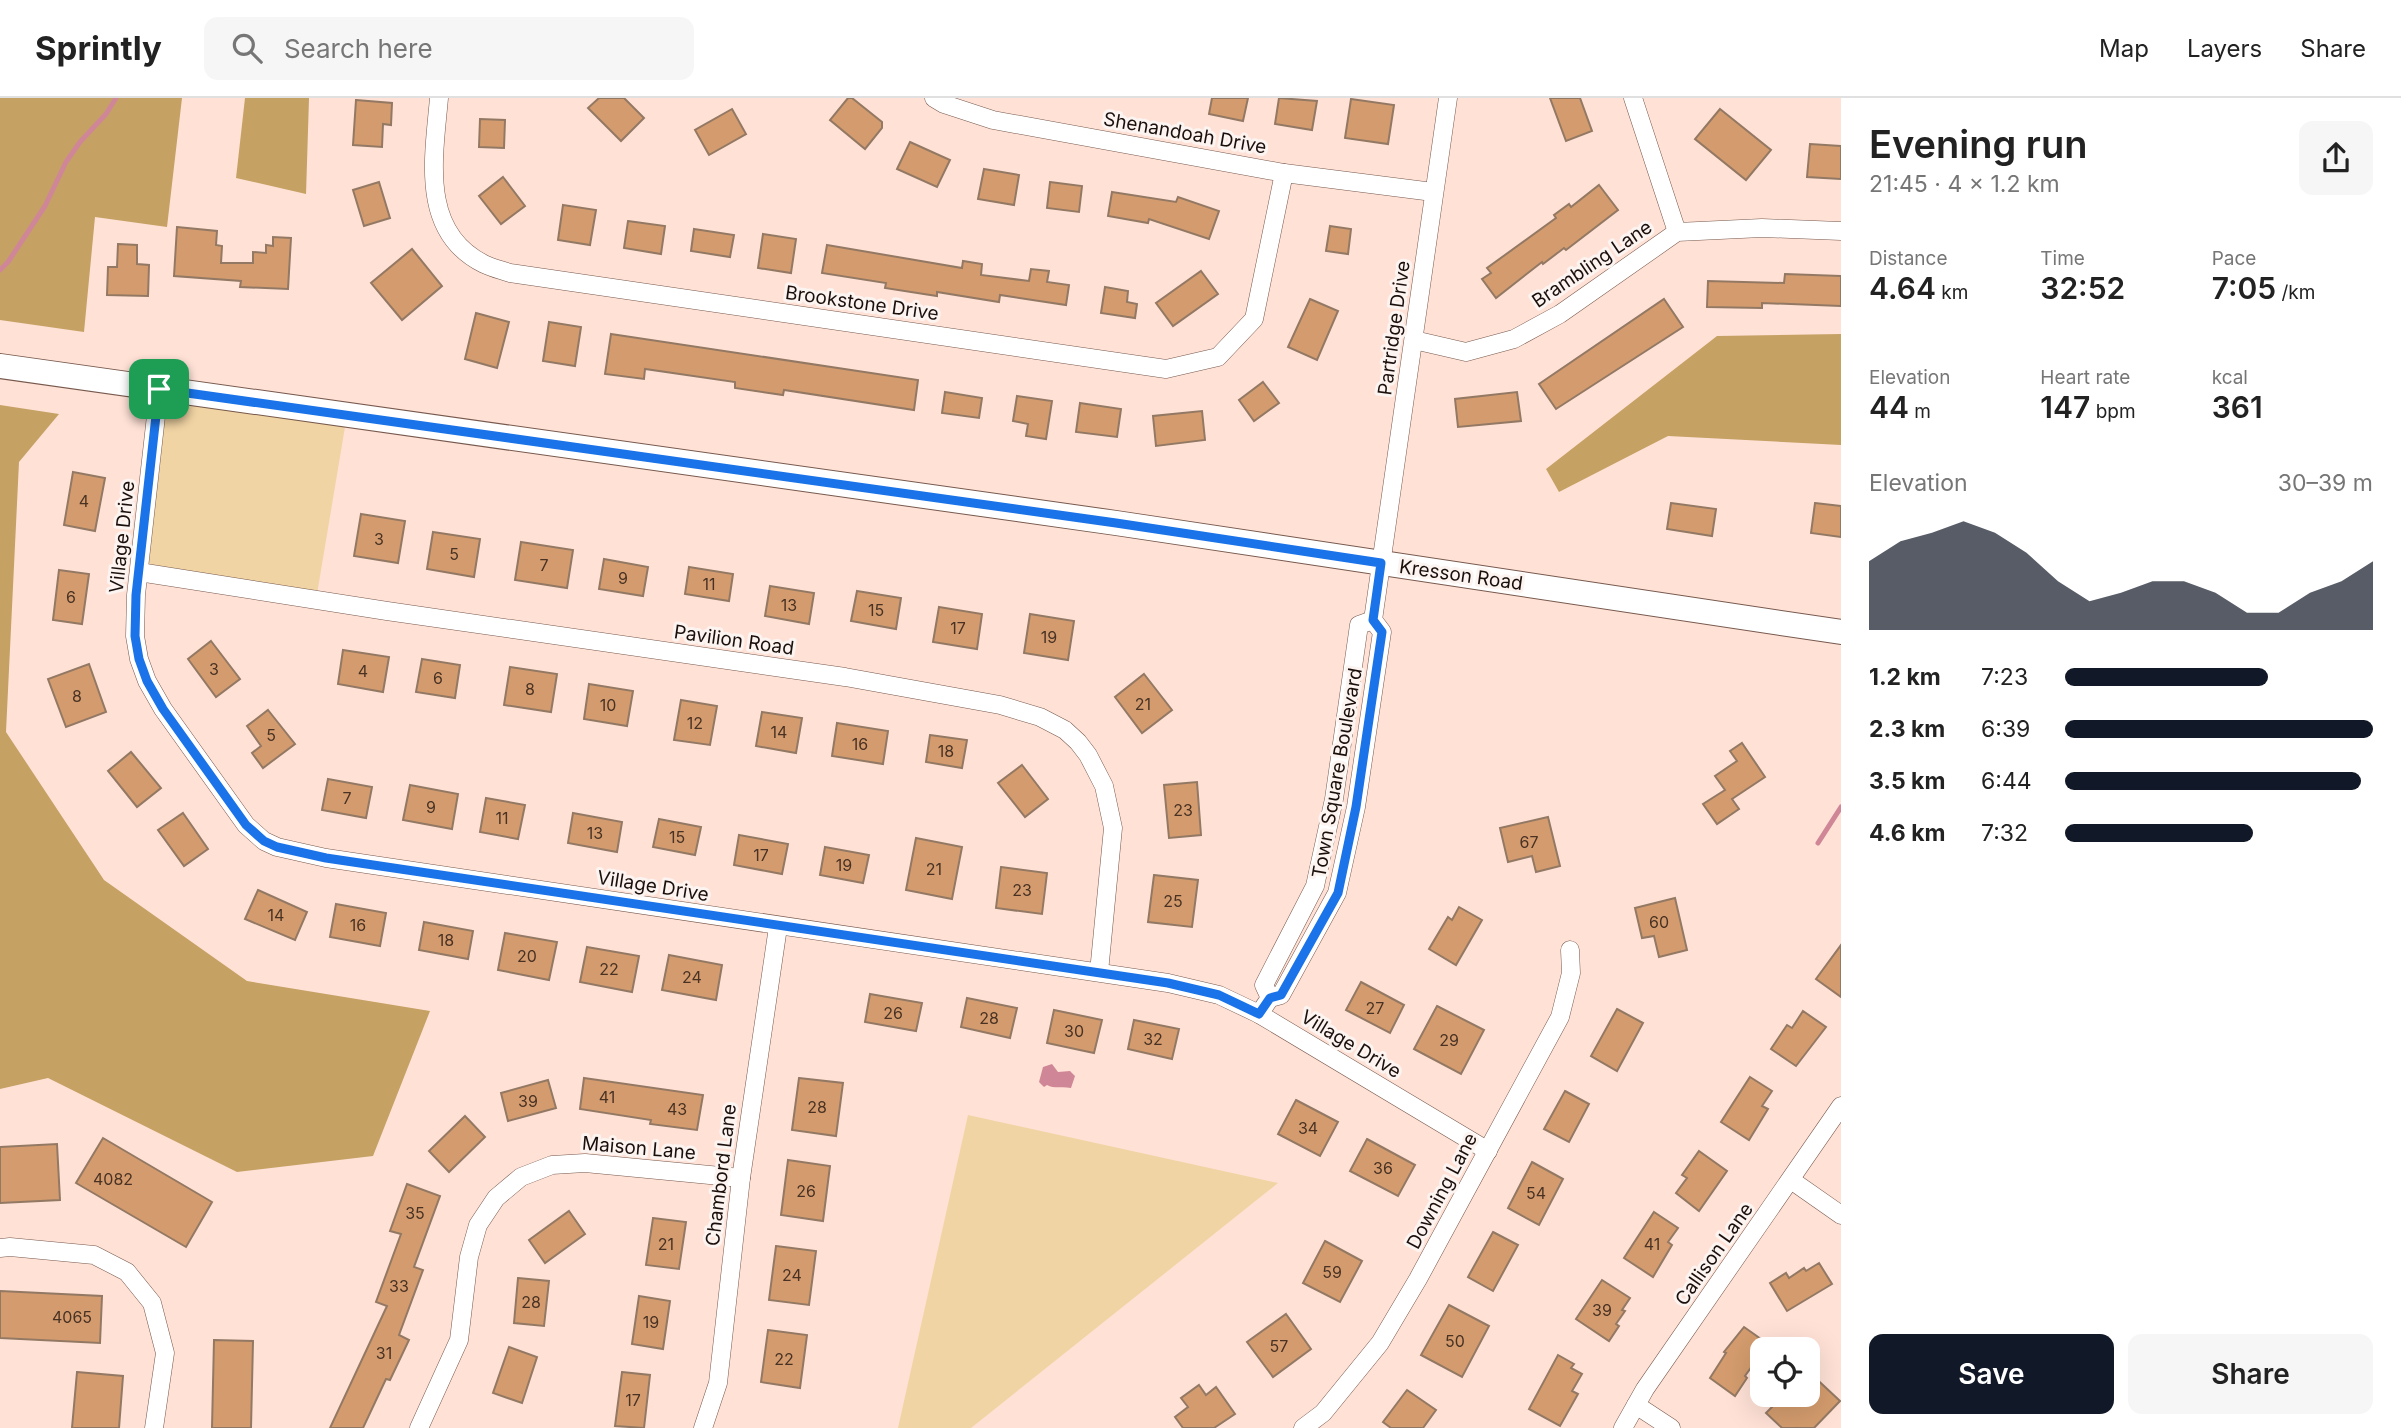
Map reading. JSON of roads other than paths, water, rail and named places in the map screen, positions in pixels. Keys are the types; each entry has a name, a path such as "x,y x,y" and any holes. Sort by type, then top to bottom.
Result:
{"main road":[{"name":"Kresson Road","path":"0,366 1116,523 1841,632"}],"street":[{"name":"Brookstone Drive","path":"439,98 433,192 442,220 459,244 482,263 510,273 1166,369 1218,358 1254,319 1284,173"},
{"name":"Shenandoah Drive","path":"933,98 993,120 1284,173 1433,192"},
{"name":"Partridge Drive","path":"1381,563 1448,98"},
{"path":"1633,98 1677,232"},
{"name":"Brambling Lane","path":"1413,340 1466,352 1514,339 1560,314 1677,232 1762,228 1841,231"},
{"name":"Village Drive","path":"159,389 139,572 135,636 139,659 147,681 163,709 246,825 264,841 277,847 326,858 778,927 1099,972 1168,983 1219,995 1259,1014 1488,1151"},
{"name":"Town Square Boulevard","path":"1259,1014 1270,998 1264,985 1315,886 1334,799 1359,625 1373,620 1381,563"},
{"name":"Pavilion Road","path":"139,572 845,677 1000,705 1040,717 1065,730 1078,742 1104,786 1113,828 1099,972"},
{"name":"Chambord Lane","path":"703,1428 718,1383 741,1178 778,927"},
{"name":"Downing Lane","path":"1303,1428 1323,1413 1380,1343 1418,1279 1559,1017 1571,973 1570,950"},
{"name":"Callison Lane","path":"1623,1428 1645,1389 1841,1106"},
{"name":"Maison Lane","path":"419,1428 459,1340 469,1257 478,1225 496,1198 521,1177 552,1165 585,1163 741,1178"},
{"path":"1791,1180 1841,1215"},
{"path":"0,1248 94,1255 127,1272 152,1303 164,1353 154,1428"},
{"path":"1636,1405 1671,1428"}],"waterway":[{"path":"0,270 45,206 66,162 116,98"},
{"path":"1818,843 1841,807"}]}
